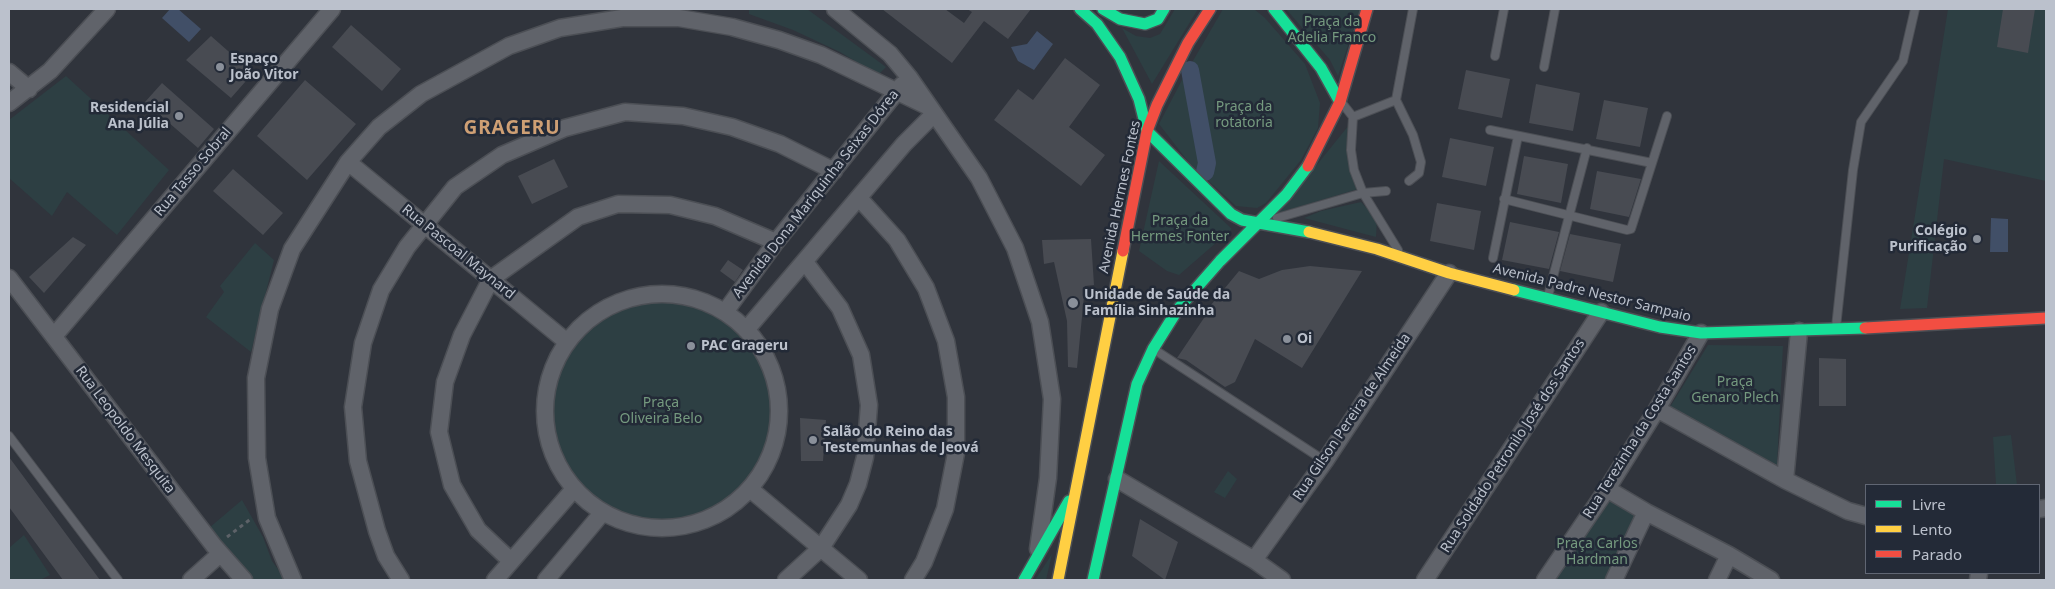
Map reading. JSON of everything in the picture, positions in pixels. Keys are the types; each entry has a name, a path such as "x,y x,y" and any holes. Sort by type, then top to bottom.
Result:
{"main road":[{"path":"1080,9 1097,24 1120,57 1139,99 1147,131"},
{"path":"1102,9 1120,19 1145,24 1158,19 1164,9"},
{"name":"Avenida Hermes Fontes","path":"1058,580 1147,131 1157,104 1184,50 1210,9"},
{"path":"1274,9 1321,68 1340,102"},
{"path":"1093,580 1137,384 1153,349 1178,309 1220,261 1286,195 1313,160 1340,102 1367,9"},
{"name":"Avenida Padre Nestor Sampaio","path":"1147,131 1231,214 1242,220 1317,233 1448,273 1660,328 1700,334 1800,331 2046,318"},
{"path":"1024,580 1037,554 1078,485"}],"street":[{"path":"9,103 50,71 107,9"},
{"name":"Rua Tasso Sobral","path":"54,336 332,9"},
{"path":"835,9 890,54 909,77 930,111 979,178 1015,248 1040,322 1052,399 1048,478 1037,554"},
{"path":"292,580 267,518 257,458 256,378 270,309 292,249 348,162 379,126 421,94 509,46 560,28 622,18 678,18 760,35 821,55 930,111"},
{"path":"9,72 29,89"},
{"name":"Avenida Dona Mariquinha Seixas Dórea","path":"725,312 776,242 909,77"},
{"path":"746,330 859,198 930,111"},
{"path":"401,580 386,556 377,531 360,470 353,408 363,343 381,290 424,224 455,187 502,155 565,128 624,112 683,116 732,127 780,144 834,171"},
{"name":"Rua Pascoal Maynard","path":"348,162 567,342"},
{"path":"859,198 897,240 926,288 946,341 956,397 956,453 945,509 924,562 913,580"},
{"path":"511,561 478,530 452,484 439,432 445,382 462,335 491,279 578,217 618,204 670,205 715,216 776,242"},
{"path":"786,580 821,548 849,505 858,484 865,457 869,406 861,355 840,308 805,262"},
{"name":"Rua Gilson Pereira de Almeida","path":"1254,560 1325,461 1448,273"},
{"name":"Rua Leopoldo Mesquita","path":"11,285 54,336 217,550 244,580"},
{"path":"669,294 698,300 725,312 746,330 764,353 776,380 780,409 777,438 767,465 750,489 726,510 697,523 673,527 633,525 603,512 574,489 559,467 549,443 544,416 546,390 554,365 567,342 587,321 612,305 640,296 669,294"},
{"name":"Rua Soldado Petronilo José dos Santos","path":"1424,580 1601,312"},
{"path":"1784,480 1800,331"},
{"name":"Rua Terezinha da Costa Santos","path":"1544,580 1607,489 1658,408 1700,334"},
{"path":"1658,408 1784,480 1848,511 1865,516"},
{"path":"1117,479 1254,560 1282,580"},
{"path":"495,580 574,489"},
{"path":"750,489 859,580"},
{"path":"1607,489 1771,580"},
{"path":"546,580 603,512"},
{"path":"1614,580 1646,512"},
{"path":"191,580 217,550"},
{"path":"1717,580 1729,555"}],"lane":[{"path":"1409,181 1419,173 1421,162 1413,135 1396,100 1413,9"},
{"path":"1495,56 1504,9"},
{"path":"1544,67 1555,9"},
{"path":"1836,329 1853,170 1861,122 1903,61 1915,9"},
{"path":"1354,117 1396,100"},
{"path":"1340,102 1354,117 1351,150 1354,170 1364,192 1403,258"},
{"path":"1504,199 1627,230 1631,229 1667,116"},
{"path":"1490,130 1587,148 1652,163"},
{"path":"1493,258 1518,136"},
{"path":"1547,298 1587,148"},
{"path":"1258,222 1364,192 1386,191"},
{"path":"1153,349 1325,461"},
{"path":"9,436 118,580"}],"path":[{"path":"217,550 265,508"}],"green space":[{"path":"749,9 807,9 886,67 878,75 840,52 793,30 749,14"},
{"path":"1175,9 1198,9 1152,84 1122,28 1136,36 1150,38 1160,34"},
{"name":"Praça da rotatoria","path":"1223,9 1254,9 1265,18 1305,64 1320,103 1318,128 1301,160 1266,203 1257,208 1236,206 1190,164 1159,124"},
{"name":"Praça da Adelia Franco","path":"1286,9 1360,9 1338,76 1330,60"},
{"path":"1948,9 2046,9 2046,181 1944,159 1927,308 1900,309"},
{"path":"66,76 169,170 117,235 67,192 52,216 9,178 9,120"},
{"path":"1349,125 1347,146 1350,165 1358,189 1278,213"},
{"name":"Praça da Hermes Fonter","path":"1159,161 1232,229 1179,275 1167,271 1139,251"},
{"path":"1361,202 1377,219 1376,237 1304,218 1321,211"},
{"path":"255,243 274,260 251,352 206,317 224,292 220,286"},
{"name":"Praça Oliveira Belo","path":"651,298 673,298 695,302 715,311 733,323 749,339 761,357 770,377 774,410 770,443 766,453 749,481 733,497 715,509 695,518 673,522 651,522 629,518 609,509 591,497 575,481 563,463 554,443 550,421 550,399 554,377 563,357 575,339 591,323 609,311 629,302"},
{"name":"Praça Genaro Plech","path":"1708,345 1783,346 1777,465 1670,407"},
{"path":"2011,435 2017,484 1996,484 1993,437"},
{"path":"1228,471 1237,479 1225,498 1214,492"},
{"name":"Praça Carlos Hardman","path":"1607,491 1644,513 1612,580 1548,580"},
{"path":"242,500 263,537 272,561 286,580 253,580 209,528"},
{"path":"24,535 50,575 40,580 9,580 9,548"},
{"path":"1052,554 1046,580 1035,580"}],"water":[{"path":"170,9 178,9 201,29 189,42 162,18"},
{"path":"1037,31 1053,44 1034,70 1018,61 1011,47 1027,44"},
{"path":"1991,218 2008,219 2008,252 1990,252"}],"building":[{"path":"882,9 945,9 964,23 972,12 967,9 1031,9 1008,39 984,21 952,63"},
{"path":"2003,9 2035,9 2028,53 1997,47"},
{"path":"351,25 401,69 382,91 332,47"},
{"name":"Espaço João Vitor","path":"211,36 253,73 231,98 186,60"},
{"path":"1065,58 1100,85 1069,127 1105,155 1081,186 994,120 1018,89 1033,100"},
{"path":"1466,70 1510,79 1502,118 1458,109"},
{"path":"305,80 356,124 307,180 257,136"},
{"name":"Residencial Ana Júlia","path":"162,83 214,129 198,148 145,102"},
{"path":"1536,84 1580,93 1573,131 1529,123"},
{"path":"1604,100 1648,108 1640,147 1596,139"},
{"path":"1450,138 1494,147 1486,186 1442,177"},
{"path":"1524,156 1568,164 1561,203 1517,194"},
{"path":"554,159 568,187 532,204 518,176"},
{"path":"233,169 283,213 263,235 213,191"},
{"path":"1597,171 1641,179 1629,217 1590,209"},
{"path":"1437,203 1481,211 1474,250 1430,241"},
{"path":"1510,222 1559,232 1549,269 1502,260"},
{"path":"1570,234 1621,244 1613,282 1560,271"},
{"path":"73,237 86,245 44,293 29,277"},
{"name":"Unidade de Saúde da Família Sinhazinha","path":"1091,239 1094,285 1085,286 1077,368 1068,367 1067,321 1054,262 1044,264 1042,240"},
{"path":"728,260 743,270 735,282 720,271"},
{"name":"Oi","path":"1310,266 1362,271 1302,368 1255,339 1235,382 1225,387 1186,360 1177,358 1208,312 1206,311 1239,271 1259,279 1282,270"},
{"path":"1819,358 1846,359 1846,406 1819,406"},
{"name":"Salão do Reino das Testemunhas de Jeová","path":"800,418 826,420 823,461 801,461"},
{"path":"9,457 100,580 63,580 9,507"},
{"path":"1140,519 1178,542 1165,580 1132,556"}],"waterway":[{"path":"1190,70 1207,163 1205,172"}],"traffic: fast":[{"path":"1080,9 1097,24 1120,57 1139,99 1147,131 1231,214 1242,220 1309,232"},
{"path":"1103,9 1120,19 1145,24 1158,19 1164,9"},
{"path":"1274,9 1321,68 1340,102"},
{"path":"1093,580 1137,384 1153,349 1178,309 1220,261 1286,195 1308,166"},
{"path":"1514,290 1660,327 1701,333 1865,328"},
{"path":"1024,580 1069,501"}],"traffic: slow":[{"path":"1309,232 1377,249 1449,273 1514,290"},
{"path":"1058,580 1123,251"}],"traffic: jam":[{"path":"1123,251 1147,131 1157,105 1188,43 1210,9"},
{"path":"1308,166 1340,102 1367,9"},
{"path":"1865,328 2046,318"}],"place":[{"name":"Espaço João Vitor","path":"220,67"},
{"name":"Residencial Ana Júlia","path":"179,116"},
{"name":"Colégio Purificação","path":"1977,239"},
{"name":"Unidade de Saúde da Família Sinhazinha","path":"1073,303"},
{"name":"Oi","path":"1287,339"},
{"name":"PAC Grageru","path":"691,346"},
{"name":"Salão do Reino das Testemunhas de Jeová","path":"813,440"}],"district":[{"name":"GRAGERU","path":"512,129"}]}
